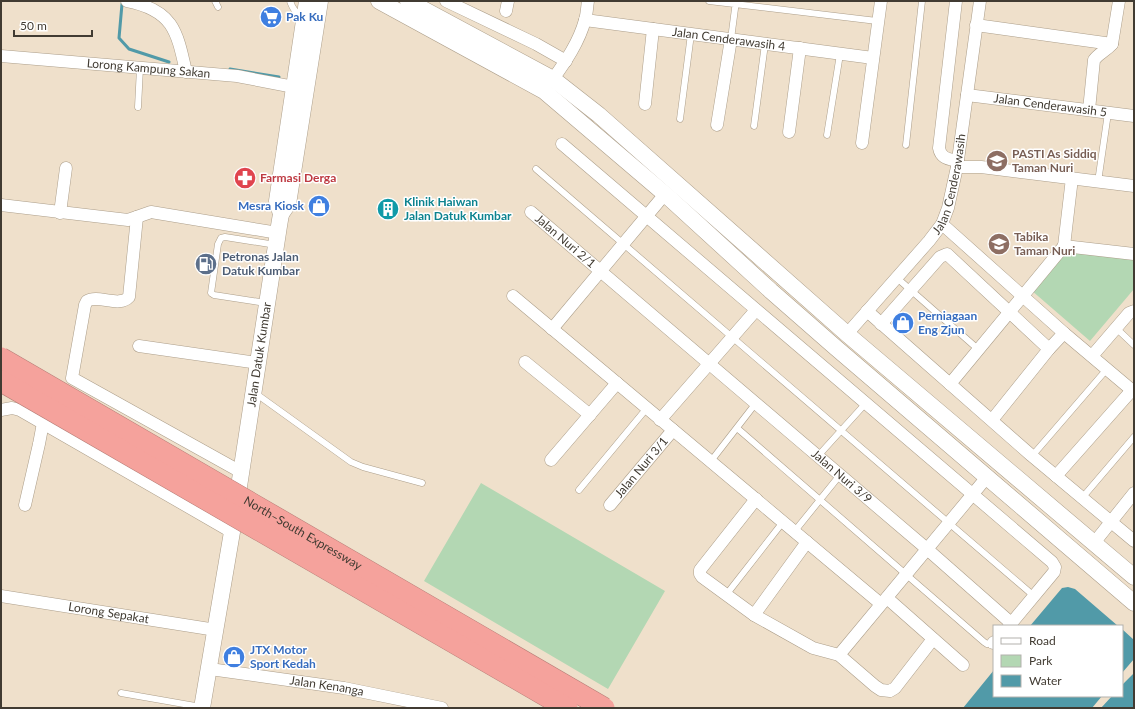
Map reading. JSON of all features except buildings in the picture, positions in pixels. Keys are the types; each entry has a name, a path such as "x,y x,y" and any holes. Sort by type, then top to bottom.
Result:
{"highway":[{"name":"North–South Expressway","path":"1,358 604,708"},
{"name":"North–South Expressway","path":"1,381 567,708"}],"main road":[{"path":"379,1 544,91 665,194 800,317 1134,603"},
{"path":"408,1 553,79 599,116 847,334 1134,578"},
{"name":"Jalan Datuk Kumbar","path":"284,209 277,201 294,87 313,4"},
{"name":"Jalan Datuk Kumbar","path":"203,708 232,532 266,303 277,239 284,209 313,4"}],"street":[{"path":"127,1 140,3 149,7 167,19 176,35 186,72"},
{"path":"446,1 536,44 566,61"},
{"path":"553,79 566,61 579,38 585,20 588,1"},
{"path":"862,143 881,1"},
{"path":"956,1 939,148 940,153 944,158 958,164 1134,186"},
{"name":"Jalan Cenderawasih","path":"847,334 929,241 942,224 948,208 958,164 980,1"},
{"path":"1089,110 1094,60 1098,54 1112,44 1119,1"},
{"name":"Jalan Cenderawasih 4","path":"585,20 873,58"},
{"path":"976,25 1112,44"},
{"path":"645,104 653,30"},
{"path":"717,125 731,39"},
{"path":"789,132 800,48"},
{"name":"Lorong Kampung Sakan","path":"1,56 237,76 294,87"},
{"name":"Jalan Cenderawasih 5","path":"967,95 1134,116"},
{"path":"562,144 1052,562 1055,567 1054,572 1010,624"},
{"path":"60,213 66,168"},
{"path":"950,384 1064,246 1072,178"},
{"path":"552,329 665,194"},
{"path":"1,205 128,220 151,212 277,239"},
{"name":"Jalan Nuri 2/1","path":"531,212 709,363"},
{"path":"138,217 129,297 121,301 92,299 87,301 72,378 241,472"},
{"path":"942,224 1064,333 1133,391 1056,476"},
{"path":"954,259 967,246"},
{"path":"1064,246 1134,254"},
{"path":"881,324 940,256 947,254 1049,349"},
{"path":"513,296 794,532 933,639 963,665"},
{"path":"660,420 756,310"},
{"path":"867,311 1032,456 1134,541"},
{"path":"1092,356 1129,313 1134,311"},
{"path":"992,420 1049,349 1064,333"},
{"path":"139,346 258,363"},
{"path":"525,362 590,415"},
{"name":"Jalan Nuri 3/9","path":"709,363 927,549 1010,624"},
{"path":"551,460 617,383"},
{"path":"1,410 12,408 20,410 232,532"},
{"path":"25,505 43,423"},
{"name":"Jalan Nuri 3/1","path":"610,506 673,430"},
{"path":"839,656 987,477"},
{"path":"1094,543 1134,493"},
{"path":"756,499 700,570 702,577 754,615 813,648 839,656 881,690 890,691 895,688 933,639"},
{"path":"754,615 807,542"},
{"name":"Lorong Sepakat","path":"1,596 216,630"},
{"name":"Jalan Kenanga","path":"210,669 344,688 442,708"}],"lane":[{"path":"215,1 218,7"},
{"path":"290,1 296,13 313,4"},
{"path":"709,1 878,21"},
{"path":"906,145 922,1"},
{"path":"731,39 736,3"},
{"path":"680,119 691,34"},
{"path":"754,126 765,44"},
{"path":"827,135 840,54"},
{"path":"138,107 140,68"},
{"path":"1098,182 1108,113"},
{"path":"536,169 1034,596"},
{"path":"266,303 214,295 211,293 218,244 221,238 225,237 277,239"},
{"path":"897,278 979,350"},
{"path":"1116,328 1134,345"},
{"path":"1032,456 1107,369"},
{"path":"253,392 351,462 363,467 422,483"},
{"path":"711,462 756,403"},
{"path":"818,456 866,403"},
{"path":"579,490 647,408"},
{"path":"737,428 984,642 987,644 993,643"},
{"path":"1082,498 1134,437"},
{"path":"794,532 840,475"},
{"path":"726,595 783,522"},
{"path":"121,693 203,708"}],"green space":[{"path":"1063,252 1134,258 1134,289 1090,341 1031,290"},
{"path":"481,483 665,591 608,689 424,581"}],"water":[{"path":"1068,587 1075,589 1117,625 1031,625 1062,588"},
{"path":"1123,630 1134,640 1134,659 1123,672"},
{"path":"993,671 993,697 1101,697 1092,708 963,708"},
{"path":"1134,673 1134,708 1101,708 1111,697 1123,697 1123,684"}],"waterway":[{"path":"122,4 119,38 129,49 169,62"},
{"path":"230,69 279,77"}],"place":[{"name":"Pak Ku","path":"271,17"},
{"name":"PASTI As Siddiq Taman Nuri","path":"997,161"},
{"name":"Farmasi Derga","path":"245,178"},
{"name":"Mesra Kiosk","path":"319,206"},
{"name":"Klinik Haiwan Jalan Datuk Kumbar","path":"388,209"},
{"name":"Tabika Taman Nuri","path":"999,244"},
{"name":"Petronas Jalan Datuk Kumbar","path":"206,264"},
{"name":"Perniagaan Eng Zjun","path":"903,323"},
{"name":"JTX Motor Sport Kedah","path":"234,657"}]}
